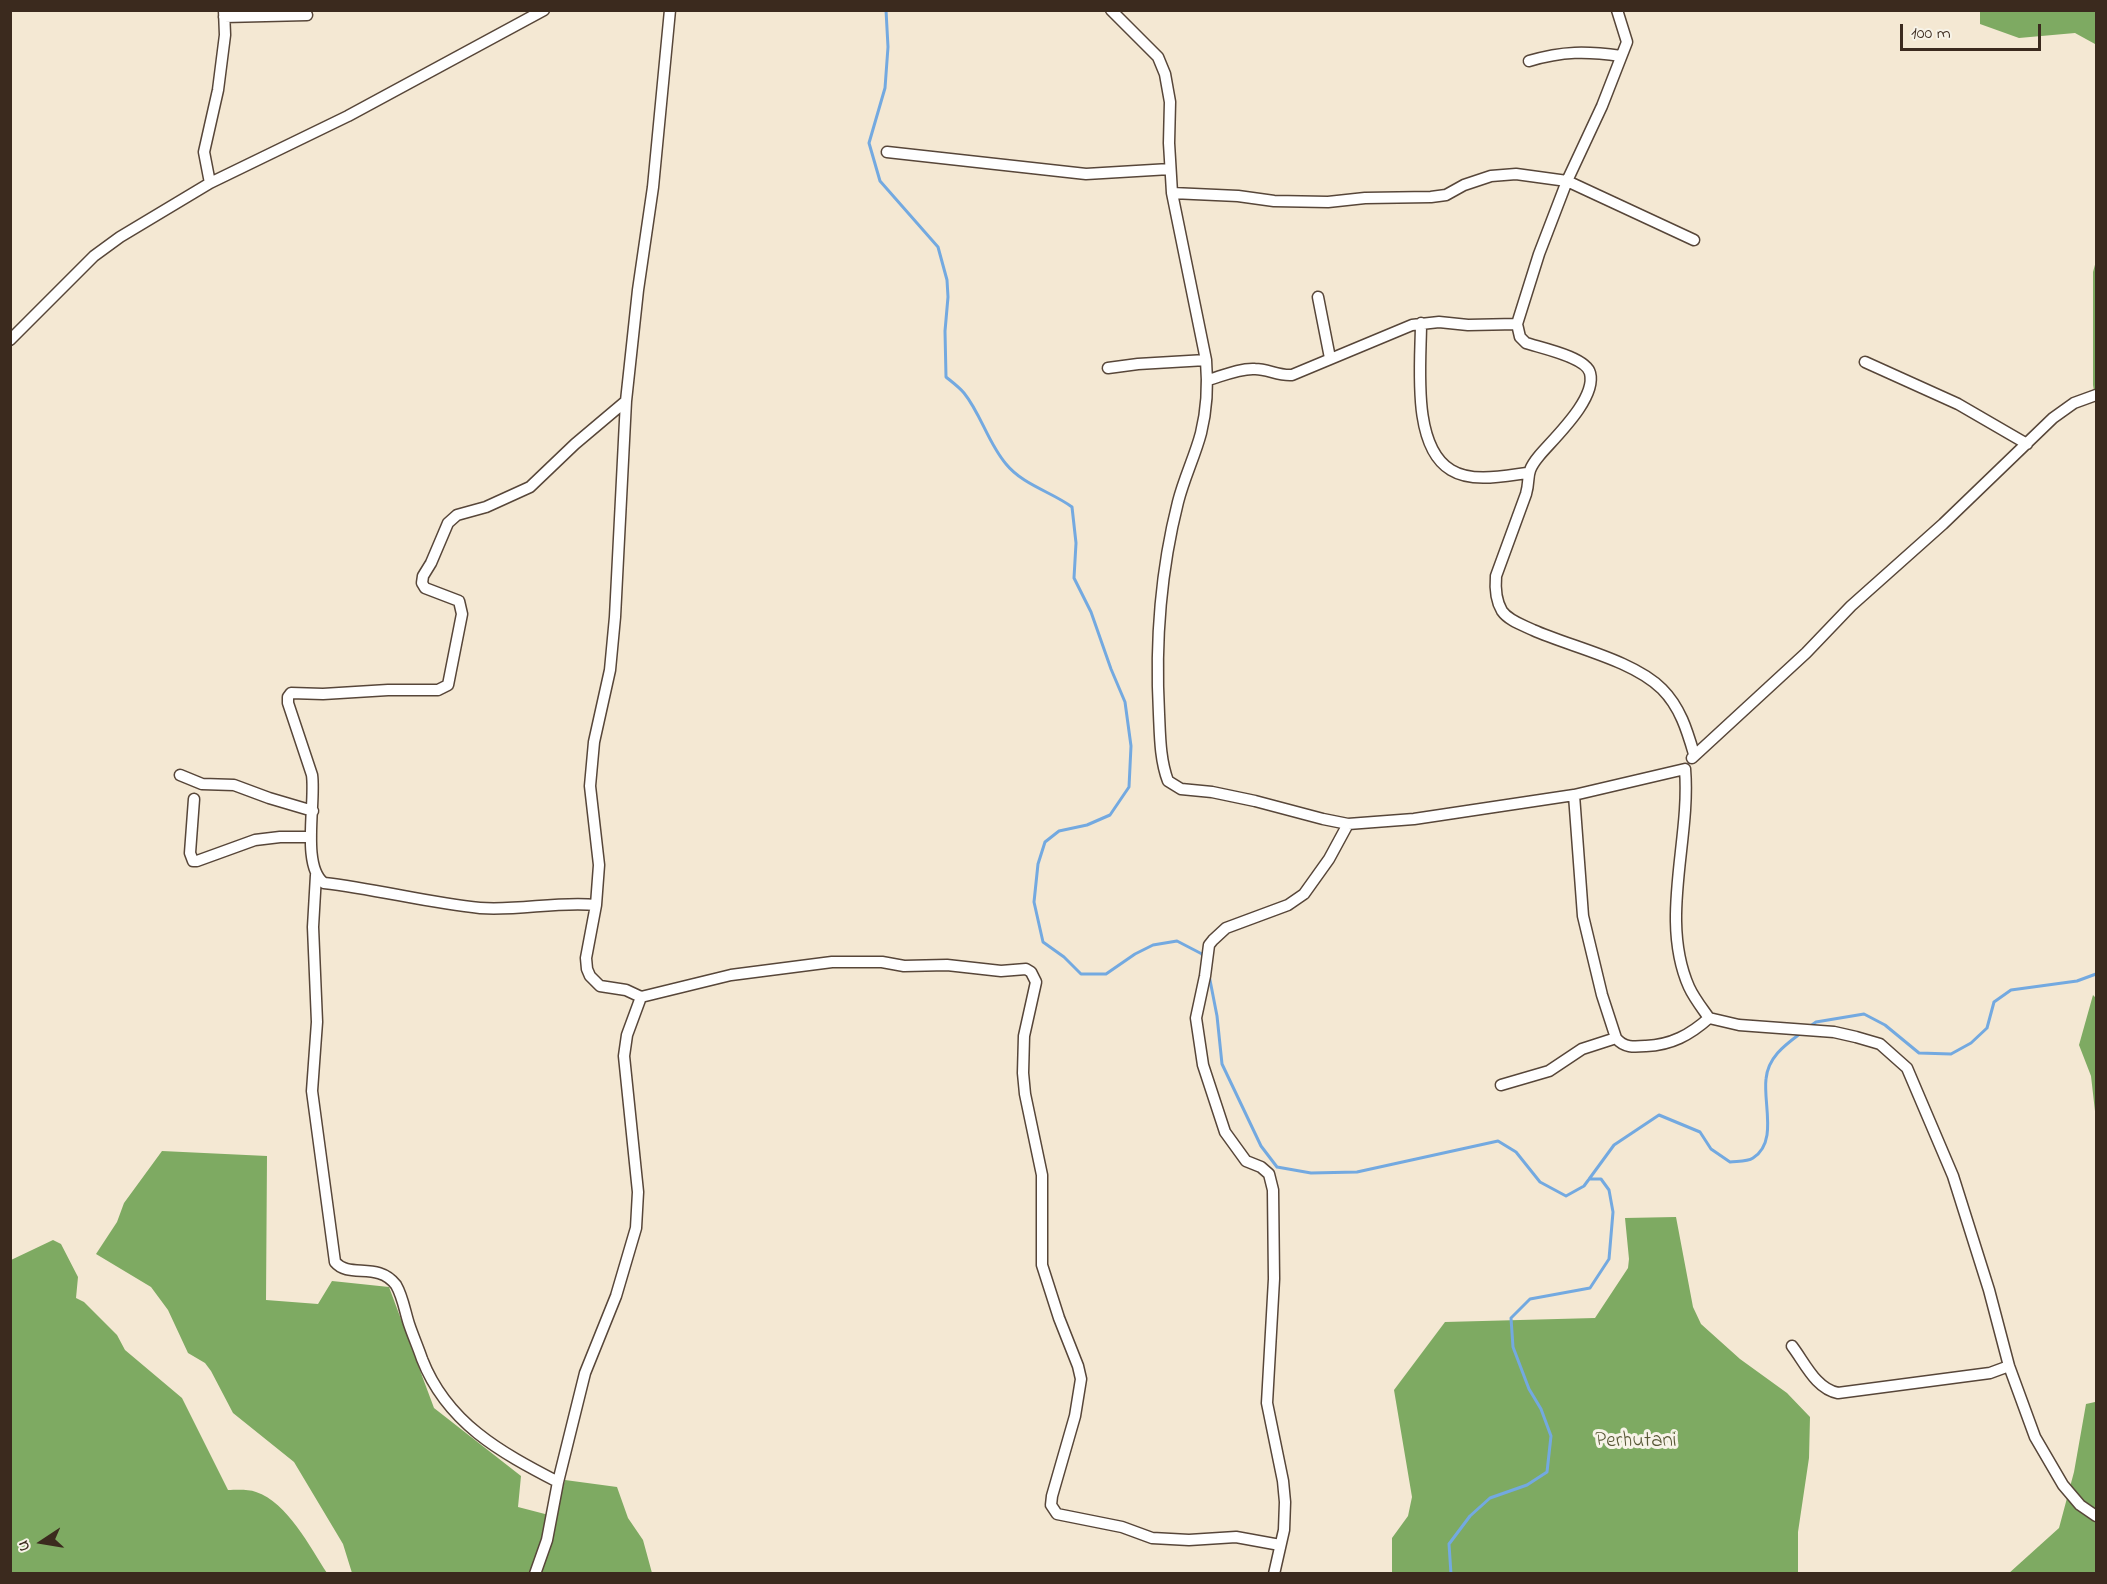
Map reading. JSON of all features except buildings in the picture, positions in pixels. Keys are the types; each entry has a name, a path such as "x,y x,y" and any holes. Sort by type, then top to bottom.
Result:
{"street":[{"path":"10,340 94,256 120,237 210,183 348,116 544,10"},
{"path":"670,10 652,187 626,401 610,670 591,765 590,786 599,865 596,905 586,958 587,969 590,976 600,986 626,990 641,997 731,975 832,962 882,962 904,966 947,965 1001,971 1026,969 1031,972 1036,982 1024,1036 1023,1072 1025,1094 1042,1175 1042,1265 1081,1379 1075,1416 1051,1505 1057,1514 1122,1527 1152,1538 1189,1540 1236,1537 1280,1545"},
{"path":"1111,10 1158,57 1166,74 1170,102 1172,193 1206,360 1208,380 1201,432 1178,500 1159,602 1158,689 1161,744 1168,781 1181,789 1212,792 1255,801 1348,824 1414,819 1574,795 1685,769"},
{"path":"1617,10 1626,42 1602,106 1567,181 1539,254 1517,324 1520,337 1526,343 1579,360 1587,367 1591,381 1568,425 1539,456 1527,473 1527,489 1496,576 1495,586 1497,599 1503,612 1513,621 1555,640 1606,658 1653,681 1677,706 1694,754"},
{"path":"210,183 204,152 218,90 225,36 224,14 307,15"},
{"path":"1529,62 1553,54 1597,53 1621,56"},
{"path":"887,152 1086,174 1170,169"},
{"path":"1172,193 1238,196 1274,201 1328,202 1365,198 1431,197 1446,195 1464,185 1491,176 1516,174 1567,181 1694,240"},
{"path":"1318,297 1330,358"},
{"path":"1208,380 1252,368 1284,376 1292,375 1401,328 1421,323 1517,324"},
{"path":"1421,323 1422,399 1425,434 1431,448 1451,471 1472,477 1499,477 1527,473"},
{"path":"1108,368 1206,360"},
{"path":"1865,362 1958,404 2027,444"},
{"path":"2097,395 2074,403 2053,418 1943,524 1851,606 1766,691 1694,754 1685,769 1687,789 1677,902 1678,941 1688,986 1709,1018 1739,1025 1834,1032 1880,1044 1907,1068 1953,1176 1989,1290 2009,1366 2041,1449 2063,1485 2080,1505 2097,1516"},
{"path":"558,1482 509,1456 472,1431 451,1408 435,1387 396,1285 386,1275 376,1271 345,1269 339,1267 335,1262 312,1091 317,1022 313,936 316,875 311,837 312,774 288,697 291,693 323,694 444,689 448,685 462,607 459,601 425,588 422,583 423,576 448,523 461,513 486,507 530,487 575,444 626,401"},
{"path":"180,775 202,784 234,785 313,811"},
{"path":"1574,795 1583,916 1602,995 1616,1038 1620,1043 1632,1047 1658,1046 1686,1035 1709,1018"},
{"path":"194,799 190,854 193,861 255,840 311,837"},
{"path":"1274,1574 1285,1511 1283,1481 1267,1403 1274,1279 1274,1190 1269,1174 1261,1167 1246,1161 1225,1132 1206,1075 1196,1018 1209,945 1226,928 1288,905 1304,894 1329,859 1348,824"},
{"path":"316,875 324,884 481,908 577,903 596,905"},
{"path":"535,1574 547,1540 558,1482 585,1372 616,1296 636,1228 638,1192 624,1056 627,1035 641,997"},
{"path":"1501,1085 1549,1071 1582,1049 1616,1038"},
{"path":"1792,1346 1819,1384 1827,1391 1838,1393 1990,1373 2009,1366"}],"green space":[{"path":"1980,11 2096,11 2096,47 2095,44 2075,33 2019,38 1980,24"},
{"path":"2096,261 2096,404 2093,385 2093,272"},
{"path":"2093,995 2096,998 2096,1120 2091,1076 2079,1045"},
{"path":"162,1151 267,1156 266,1300 318,1304 332,1281 389,1287 434,1408 521,1476 518,1507 545,1514 556,1514 565,1480 617,1487 628,1518 643,1540 652,1573 352,1573 343,1544 294,1462 233,1413 205,1363 188,1353 168,1310 151,1287 96,1254 117,1222 124,1203"},
{"name":"Perhutani","path":"1676,1217 1693,1307 1701,1324 1740,1359 1787,1393 1810,1417 1809,1458 1798,1532 1798,1573 1392,1573 1392,1538 1408,1516 1412,1497 1394,1390 1445,1322 1595,1318 1628,1268 1625,1218"},
{"path":"53,1240 61,1244 78,1277 76,1298 84,1302 117,1335 125,1350 182,1398 228,1490 256,1492 278,1505 297,1526 327,1573 11,1573 11,1260"},
{"path":"2095,1402 2096,1573 2008,1574 2059,1528 2074,1472 2086,1404"}],"waterway":[{"path":"886,10 888,47 885,88 869,143 880,181 938,247 947,280 946,377 970,401 994,447 1006,464 1029,483 1072,507 1076,543 1074,578 1091,612 1125,702 1131,746 1129,787 1110,815 1087,825 1059,831 1045,842 1038,864 1034,902 1043,942 1064,957 1081,974 1106,974 1153,945 1177,941 1202,954 1203,958"},
{"path":"1809,1027 1816,1022 1864,1014 1885,1025 1919,1053 1951,1054 1971,1043 1987,1028 1994,1002 2011,990 2077,981 2096,974"},
{"path":"1209,975 1217,1016 1222,1064 1261,1146 1277,1167 1311,1173 1357,1172 1498,1141 1516,1152 1540,1182 1566,1196 1584,1186 1614,1145 1659,1115 1700,1132 1711,1149 1730,1162 1748,1160 1761,1151 1767,1133 1767,1071 1783,1047 1801,1033"},
{"path":"1451,1574 1449,1544 1470,1516 1490,1498 1527,1485 1547,1472 1551,1436 1513,1347 1511,1318 1530,1299 1590,1288 1609,1259 1613,1212 1609,1190 1601,1179 1589,1179"}]}
